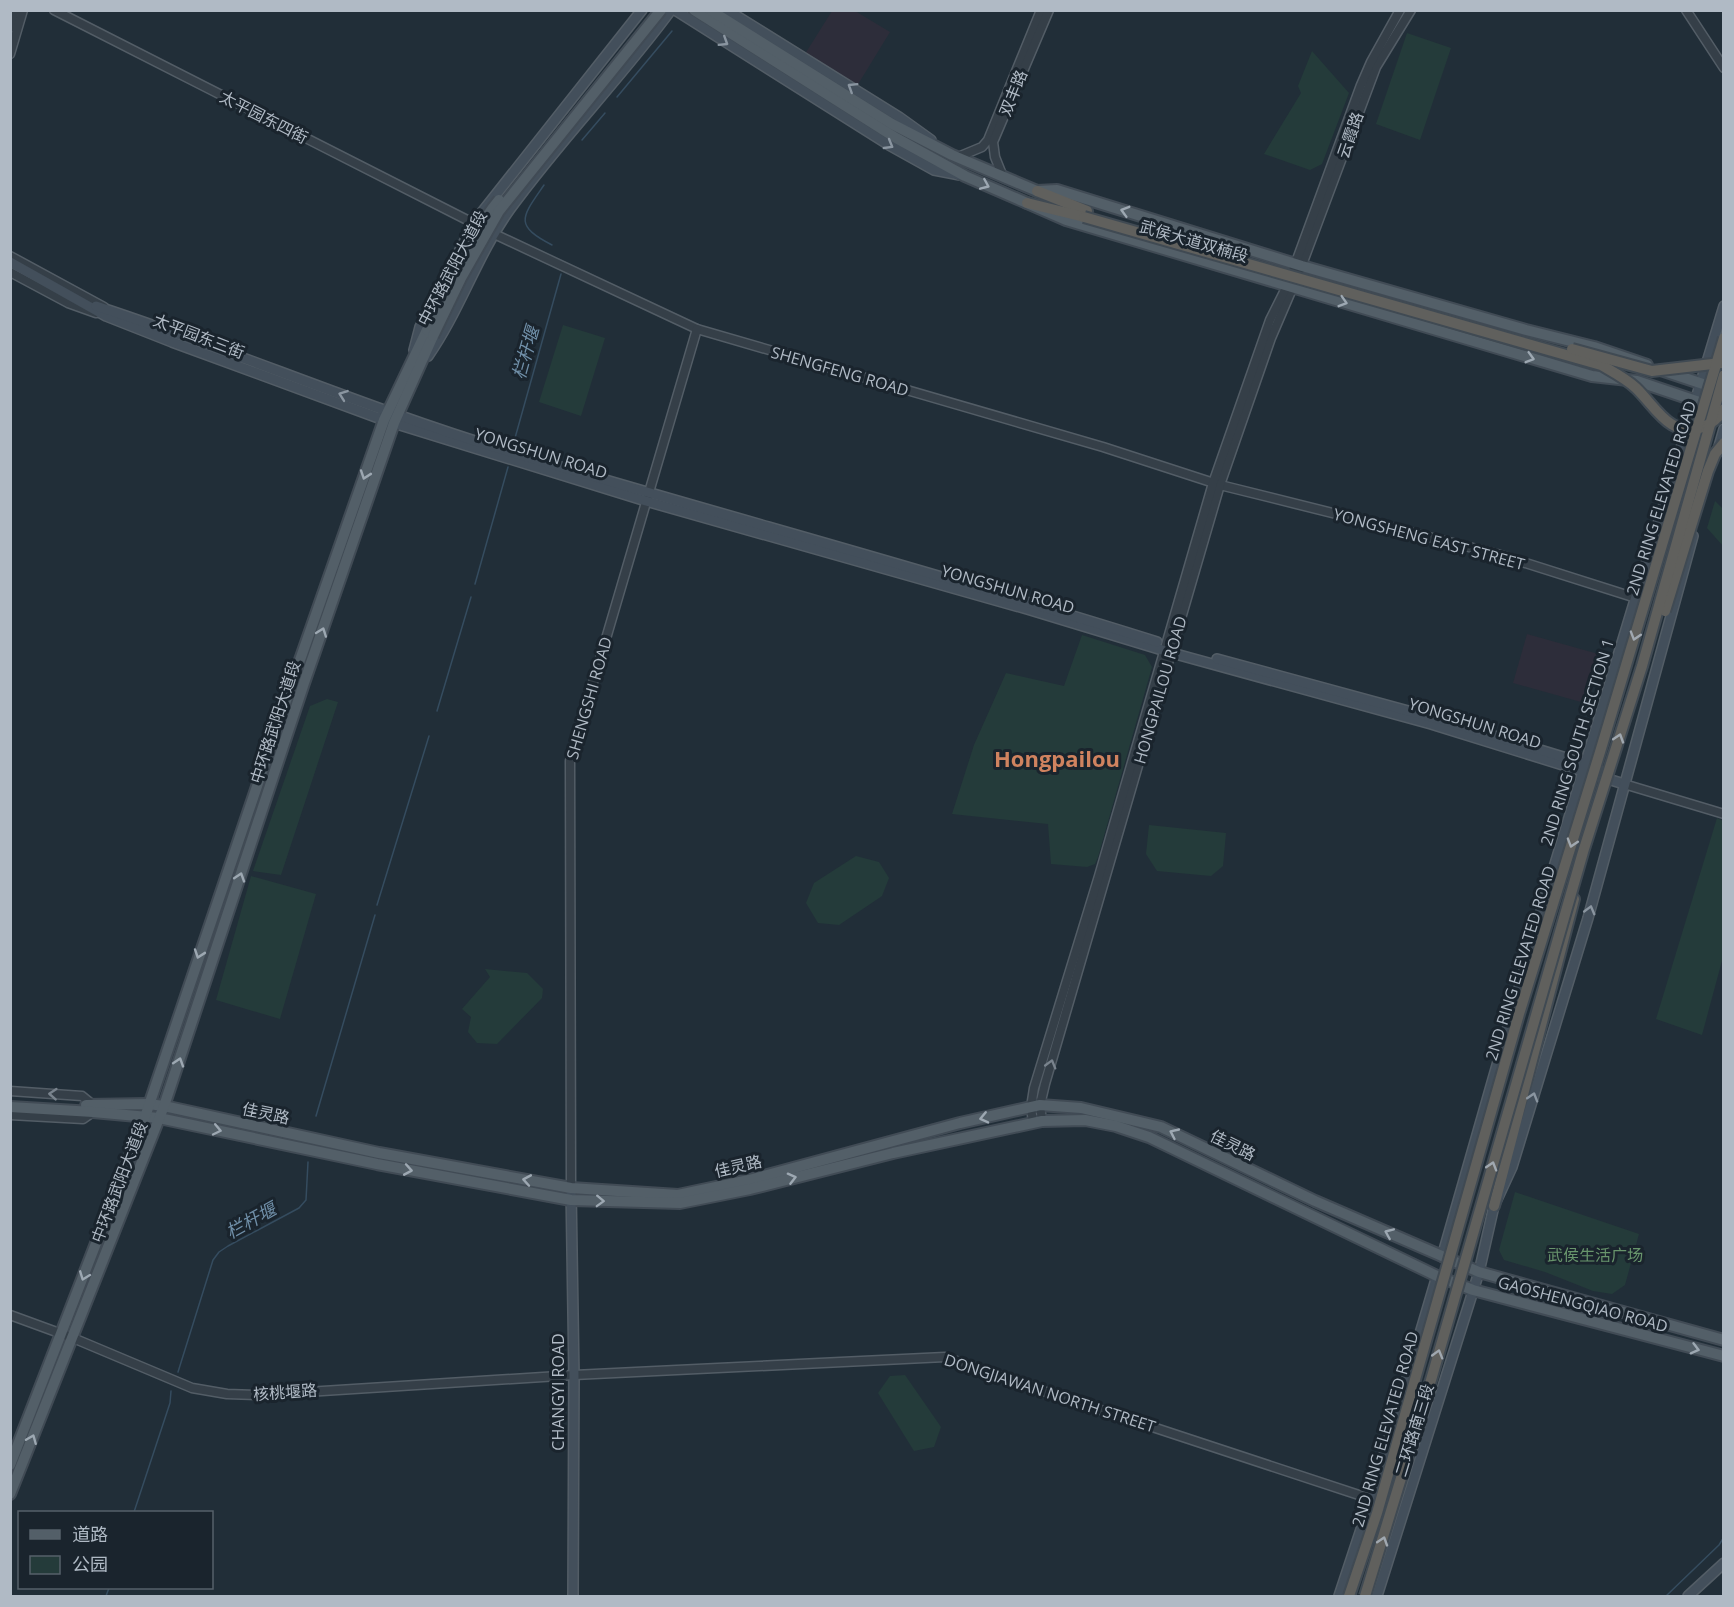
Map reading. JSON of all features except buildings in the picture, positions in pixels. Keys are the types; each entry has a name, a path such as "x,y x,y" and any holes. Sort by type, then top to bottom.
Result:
{"highway":[{"path":"1037,191 1086,214 1601,365 1618,374 1633,386 1649,400 1662,418 1680,429 1697,429 1707,426 1724,410"},
{"path":"1027,203 1086,214 1652,371 1724,363"},
{"name":"2ND RING ELEVATED ROAD","path":"1349,1596 1387,1479 1519,1014 1604,741 1724,338"},
{"name":"2ND RING ELEVATED ROAD","path":"1365,1596 1431,1380 1583,852 1642,666 1724,375"},
{"path":"1642,666 1657,637 1708,471 1715,454 1724,442"},
{"path":"1494,1206 1569,921 1583,852"}],"main road":[{"path":"414,367 420,327 473,224 642,10"},
{"name":"中环路武阳大道段","path":"10,1494 145,1117 293,680 391,418 466,252 491,211 651,10"},
{"name":"中环路武阳大道段","path":"430,333 499,211 661,10"},
{"path":"414,367 440,339 470,276 510,210 673,10 889,145 934,170 964,176"},
{"name":"武侯大道双楠段","path":"694,10 896,138 964,176 1066,220 1592,376 1637,381 1724,410"},
{"name":"武侯大道双楠段","path":"710,10 892,124 955,156 1037,191 1057,190 1299,265 1526,330 1594,347 1724,391"},
{"path":"727,10 899,117 955,156"},
{"path":"10,262 78,300 107,313"},
{"name":"2ND RING SOUTH SECTION 1","path":"1442,1257 1548,887 1724,306"},
{"name":"YONGSHUN ROAD","path":"107,313 391,418 648,497 1028,609 1585,768 1624,784"},
{"name":"中环路武阳大道段","path":"10,1465 68,1336 164,1106 391,418"},
{"path":"1479,1272 1494,1206 1512,1167 1588,918 1724,429"},
{"name":"佳灵路","path":"10,1100 65,1107"},
{"name":"佳灵路","path":"10,1107 93,1108 148,1104 164,1106 380,1153 571,1188 678,1195 749,1179 960,1123 1036,1106 1081,1108 1161,1127 1315,1201 1442,1257"},
{"name":"佳灵路","path":"93,1108 159,1118 377,1164 571,1200 680,1203 750,1189 893,1153 1037,1122 1084,1120 1116,1126 1149,1137 1437,1276"},
{"name":"CHANGYI ROAD","path":"571,1188 574,1375 573,1596"},
{"path":"1437,1276 1442,1257"},
{"name":"GAOSHENGQIAO ROAD","path":"1442,1257 1479,1272 1724,1340"},
{"name":"二环路南三段","path":"1377,1596 1479,1272"},
{"name":"GAOSHENGQIAO ROAD","path":"1437,1276 1473,1290 1724,1356"},
{"name":"二环路南三段","path":"1340,1596 1437,1276"},
{"path":"1688,1596 1724,1563"}],"street":[{"path":"10,28 15,10"},
{"path":"10,54 23,10"},
{"name":"太平园东四街","path":"54,10 473,224"},
{"name":"双丰路","path":"955,156 982,147 988,140 1041,10"},
{"name":"双丰路","path":"1003,178 994,157 993,142 1049,10"},
{"path":"1299,265 1361,85 1400,10"},
{"name":"云霞路","path":"1299,265 1376,67 1411,10"},
{"path":"1686,10 1724,68"},
{"name":"SHENGFENG ROAD","path":"473,224 698,329 1103,447 1216,484"},
{"path":"10,256 107,313"},
{"name":"HONGPAILOU ROAD","path":"1037,1122 1036,1106 1048,1073 1216,484 1270,320 1291,285 1299,265"},
{"path":"10,272 68,303 107,313"},
{"name":"SHENGSHI ROAD","path":"571,1188 570,761 698,329"},
{"name":"YONGSHENG EAST STREET","path":"1216,484 1497,554 1636,598"},
{"path":"1624,784 1724,814"},
{"path":"10,1091 82,1096 93,1108 83,1119 10,1115"},
{"name":"核桃堰路","path":"10,1315 68,1336 192,1388 227,1394 260,1395 574,1375"},
{"name":"DONGJIAWAN NORTH STREET","path":"574,1375 945,1357 1371,1499"}],"shaded area":[{"path":"832,11 855,11 890,32 857,86 805,54"},
{"path":"1527,634 1602,655 1588,704 1513,683"}],"green space":[{"path":"1407,33 1451,48 1420,140 1376,124"},
{"path":"1312,51 1349,93 1322,164 1310,170 1264,154 1301,93 1298,86"},
{"path":"563,325 605,338 581,416 539,402"},
{"path":"1715,501 1723,509 1723,546 1707,528"},
{"path":"1082,635 1145,655 1152,667 1098,857 1095,864 1087,867 1051,864 1048,824 952,814 974,745 1006,673 1064,686"},
{"path":"327,699 338,702 281,875 253,871 310,706"},
{"path":"1717,818 1723,821 1723,957 1702,1035 1656,1019"},
{"path":"1149,825 1226,833 1223,866 1211,876 1157,871 1146,854"},
{"path":"856,856 879,862 889,878 882,896 839,925 818,923 806,903 814,883"},
{"path":"251,876 316,894 280,1019 216,1000"},
{"path":"485,969 527,973 543,989 542,998 497,1044 477,1043 468,1032 471,1017 462,1009 490,977"},
{"name":"武侯生活广场","path":"1515,1192 1639,1234 1625,1285 1612,1294 1593,1291 1545,1272 1504,1260 1499,1250"},
{"path":"905,1375 941,1427 934,1447 914,1451 878,1393 890,1376"}],"waterway":[{"name":"栏杆堰","path":"617,97 672,31"},
{"name":"栏杆堰","path":"582,140 605,113"},
{"name":"栏杆堰","path":"544,185 530,205 525,220 531,232 552,245"},
{"name":"栏杆堰","path":"515,438 561,274"},
{"name":"栏杆堰","path":"475,584 508,467"},
{"name":"栏杆堰","path":"437,711 471,597"},
{"name":"栏杆堰","path":"377,905 429,736"},
{"name":"栏杆堰","path":"316,1116 375,915"},
{"name":"栏杆堰","path":"178,1372 213,1260 228,1246 299,1208 306,1200 308,1162"},
{"name":"栏杆堰","path":"134,1511 170,1403 171,1391"},
{"path":"1666,1596 1719,1545 1724,1537"},
{"name":"栏杆堰","path":"106,1596 109,1589"}],"district":[{"name":"Hongpailou","path":"1057,759"}]}
